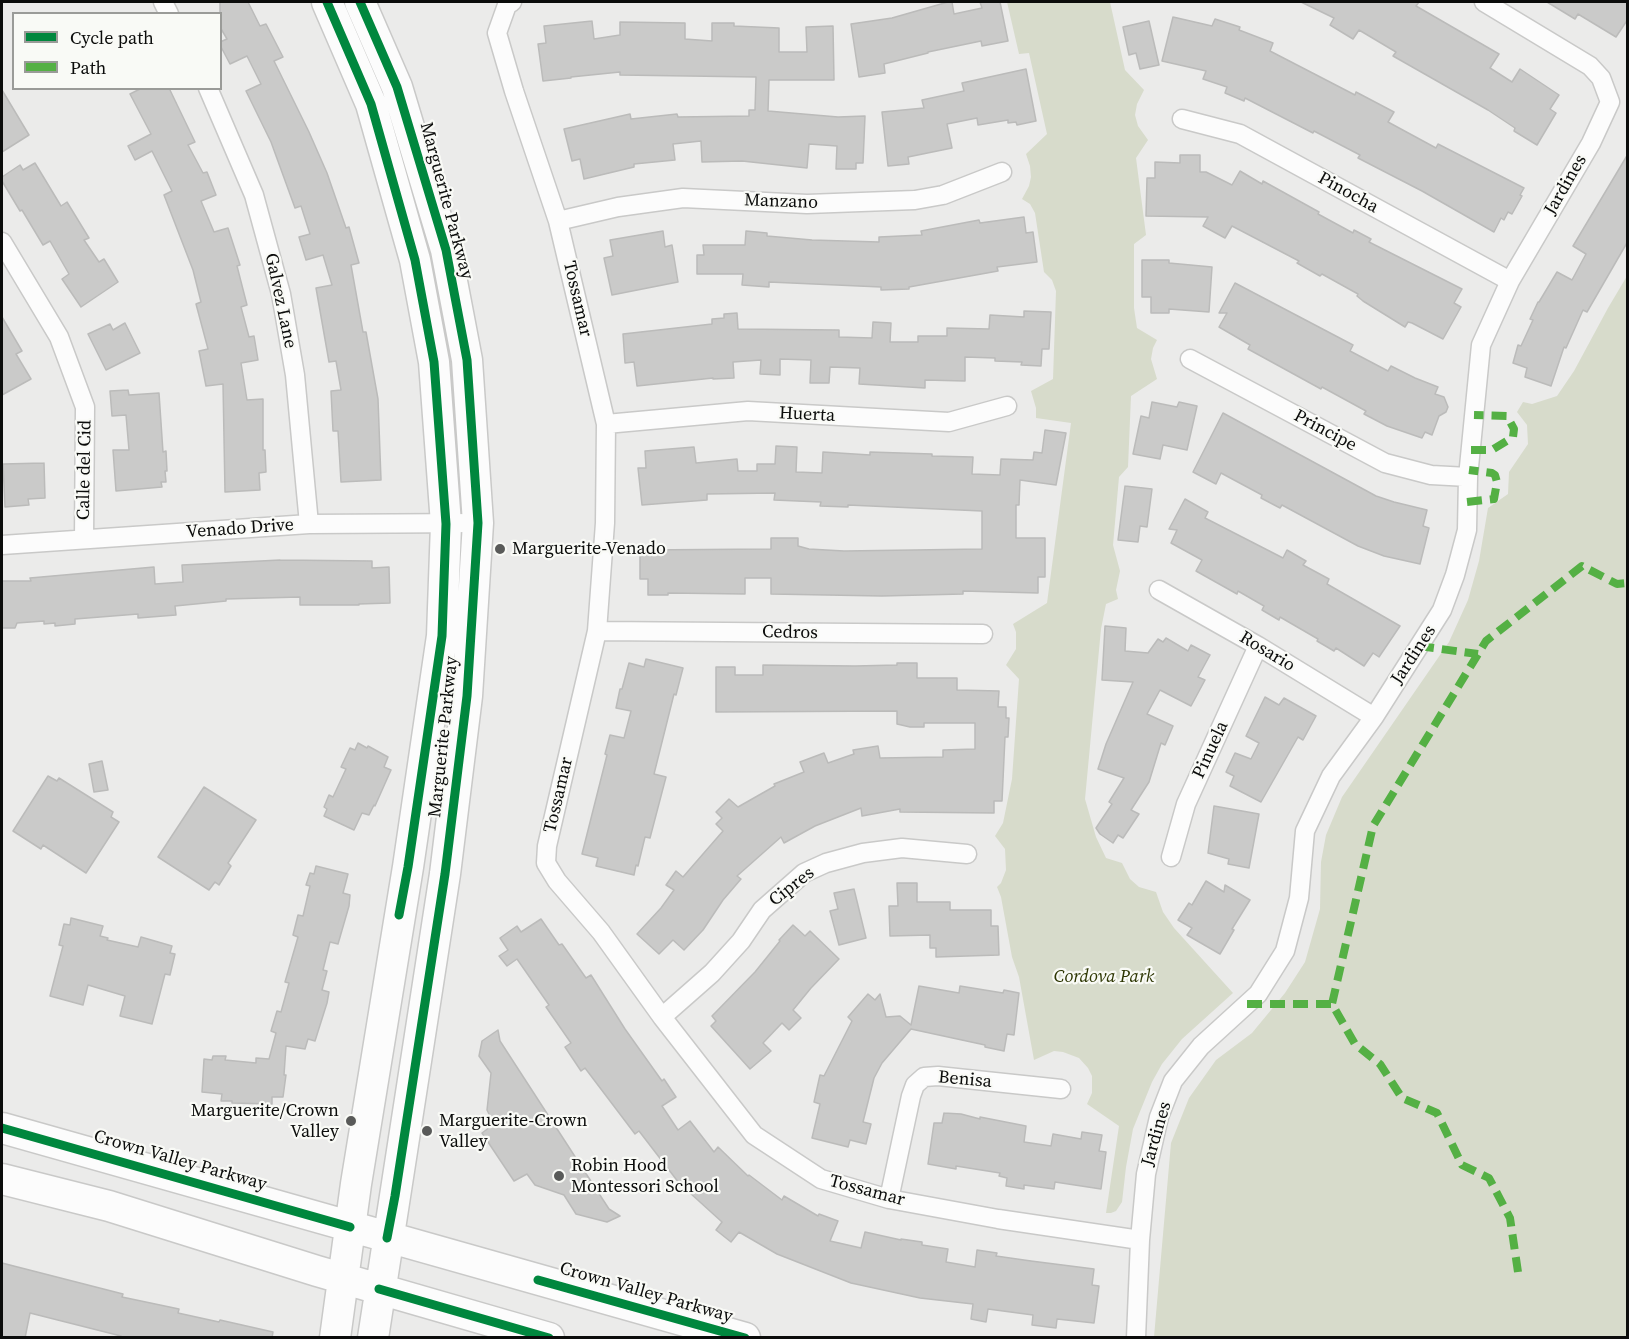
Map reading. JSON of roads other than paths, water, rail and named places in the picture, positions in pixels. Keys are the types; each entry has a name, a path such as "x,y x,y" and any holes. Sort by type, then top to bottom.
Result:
{"main road":[{"name":"Marguerite Parkway","path":"327,2 370,104 415,260 434,362 446,524 442,636 408,867 342,1278 335,1338"},
{"name":"Marguerite Parkway","path":"360,2 397,87 446,249 467,360 478,523 467,696 445,874 373,1338"},
{"name":"Crown Valley Parkway","path":"2,1128 745,1338"},
{"path":"2,1179 109,1206 342,1278 549,1338"}],"street":[{"name":"Tossamar","path":"512,2 507,5 496,33 558,221 606,424 605,523 597,631 547,846 546,863 556,881 601,932 662,1017 754,1135 821,1179 889,1199 998,1219 1140,1240"},
{"name":"Jardines","path":"1136,1338 1140,1240 1146,1174 1159,1117 1173,1082 1201,1046 1258,994 1285,951 1299,898 1305,831 1331,776 1374,717 1442,610 1455,575 1467,530 1468,477 1481,345 1510,281 1591,143 1610,102 1601,78 1590,66 1492,3"},
{"name":"Galvez Lane","path":"209,90 254,195 281,294 295,375 309,524"},
{"name":"Pinocha","path":"1182,118 1240,134 1510,281"},
{"name":"Manzano","path":"558,221 618,207 683,198 807,204 915,200 943,195 1002,172"},
{"name":"Calle del Cid","path":"2,242 59,337 86,407 84,538"},
{"name":"Principe","path":"1190,359 1385,463 1431,475 1468,477"},
{"name":"Huerta","path":"606,424 748,411 949,422 1007,406"},
{"name":"Venado Drive","path":"2,545 309,524 478,523"},
{"name":"Rosario","path":"1159,590 1258,646 1374,717"},
{"name":"Cedros","path":"597,631 983,634"},
{"name":"Pinuela","path":"1171,858 1186,804 1258,646"},
{"name":"Cipres","path":"662,1017 712,974 741,941 762,910 804,873 826,863 902,848 967,854"},
{"name":"Benisa","path":"889,1199 910,1096 915,1085 924,1077 938,1076 1061,1089"}],"place":[{"name":"Marguerite-Venado","path":"500,549"},
{"name":"Marguerite/Crown Valley","path":"351,1121"},
{"name":"Marguerite-Crown Valley","path":"427,1131"},
{"name":"Robin Hood Montessori School","path":"559,1176"}],"park label":[{"name":"Cordova Park","path":"1104,977"}]}
